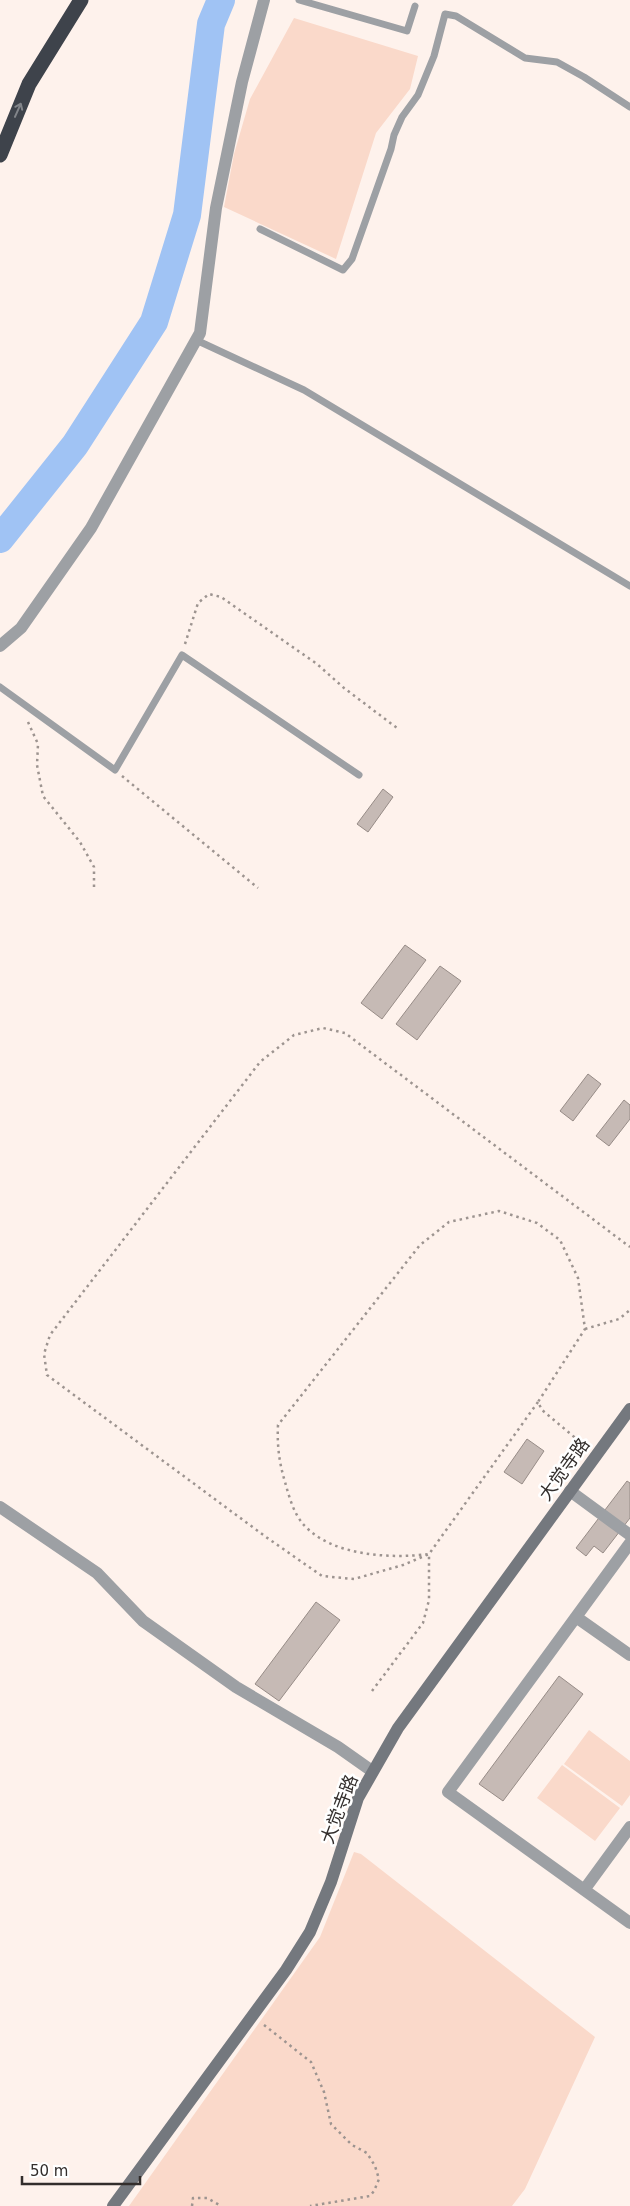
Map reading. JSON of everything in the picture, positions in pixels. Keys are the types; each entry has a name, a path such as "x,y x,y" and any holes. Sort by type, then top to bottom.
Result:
{"highway":[{"path":"0,155 29,84 81,0"}],"main road":[{"name":"大觉寺路","path":"113,2206 286,1970 310,1932 331,1882 358,1798 398,1728 630,1409"}],"street":[{"path":"0,646 21,628 91,528 200,332 216,208 242,82 264,0"},
{"path":"570,1491 630,1535"},
{"path":"0,1508 97,1573 143,1621 236,1687 338,1747 372,1771"},
{"path":"630,1544 448,1792 630,1923"},
{"path":"576,1617 630,1656"},
{"path":"584,1890 630,1827"}],"lane":[{"path":"299,0 407,31 415,6"},
{"path":"260,229 343,270 352,259 391,149 394,135 402,117 418,95 428,72 445,14 456,16 525,58 557,62 630,107"},
{"path":"196,340 304,390 630,586"},
{"path":"0,687 115,770 182,655 358,775"}],"path":[{"path":"182,655 198,603 209,594 221,597 317,664 344,688 397,728"},
{"path":"17,700 38,744 36,765 43,796 80,842 94,867 94,890"},
{"path":"115,770 258,888"},
{"path":"429,1554 408,1556 356,1553 317,1536 302,1523 290,1501 277,1448 278,1425 420,1245 449,1222 499,1211 537,1223 560,1240 578,1278 585,1328 538,1402 429,1554 403,1565 354,1579 322,1576 266,1537 47,1375 44,1354 50,1335 260,1062 294,1035 323,1028 345,1033 630,1247"},
{"path":"585,1328 619,1319 630,1310"},
{"path":"538,1402 542,1410 597,1454"},
{"path":"372,1691 423,1623 430,1600 429,1554"},
{"path":"252,2017 311,2062 324,2092 331,2124 352,2145 367,2152 376,2166 379,2179 370,2196 310,2206"},
{"path":"192,2206 193,2198 207,2198 221,2206"}],"shaded area":[{"path":"294,18 418,56 410,89 376,133 336,259 224,207 234,154 250,99"},
{"path":"589,1730 630,1761 630,1795 622,1806 564,1764"},
{"path":"562,1765 620,1808 595,1841 537,1798"},
{"path":"354,1852 361,1854 595,2037 525,2189 512,2206 129,2206 320,1937"}],"building":[{"path":"383,789 393,797 368,832 357,824"},
{"path":"405,945 426,960 382,1019 361,1003"},
{"path":"440,966 461,981 417,1040 396,1024"},
{"path":"588,1074 601,1084 573,1121 560,1111"},
{"path":"624,1100 630,1105 630,1119 609,1146 596,1136"},
{"path":"527,1439 544,1451 522,1484 504,1472"},
{"path":"627,1481 630,1483 630,1518 603,1553 594,1546 586,1556 576,1548"},
{"path":"316,1602 340,1620 279,1701 255,1684"},
{"path":"559,1676 583,1694 503,1801 479,1784"}],"waterway":[{"path":"0,539 75,445 154,322 187,215 211,24 221,0"}]}
